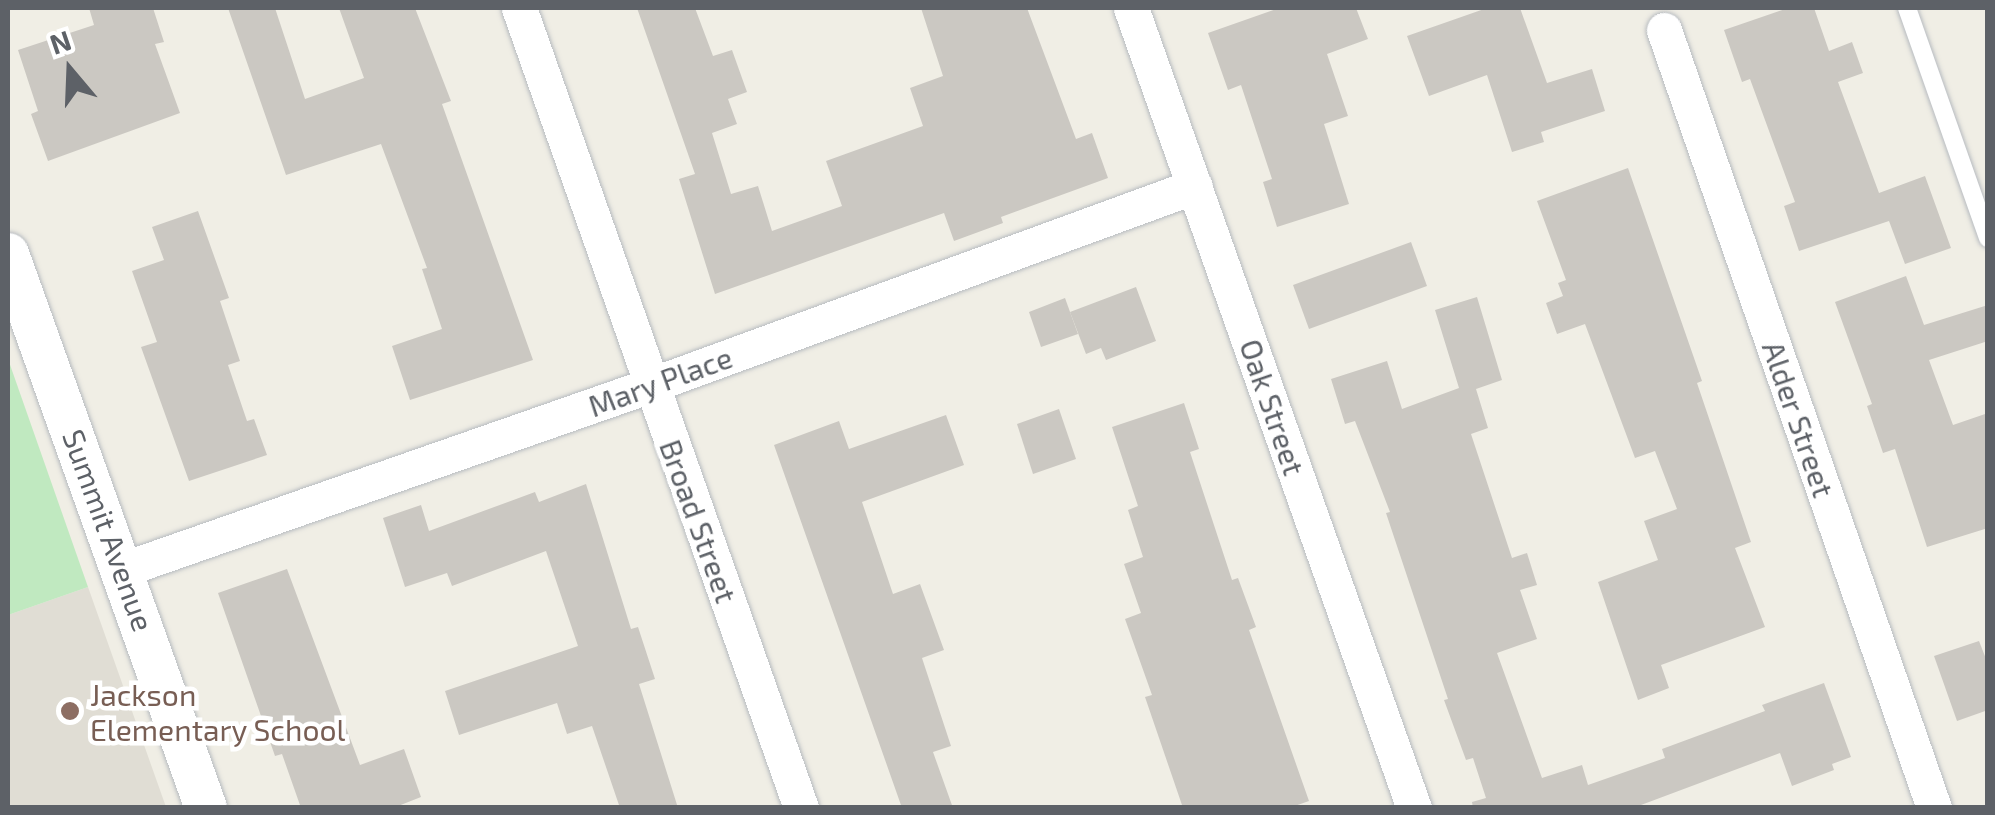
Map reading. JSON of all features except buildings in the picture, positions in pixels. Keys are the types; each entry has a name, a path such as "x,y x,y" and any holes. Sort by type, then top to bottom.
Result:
{"street":[{"name":"Broad Street","path":"519,8 801,808"},
{"name":"Oak Street","path":"1131,8 1414,808"},
{"name":"Alder Street","path":"1664,30 1934,808"},
{"name":"Mary Place","path":"124,569 651,385 1194,186"},
{"name":"Summit Avenue","path":"8,254 124,569 206,808"}],"lane":[{"path":"1908,8 1988,238"}],"shaded area":[{"name":"Jackson Elementary School","path":"88,587 166,807 8,807 8,615"}],"green space":[{"path":"8,359 88,587 8,615"}],"place":[{"name":"Jackson Elementary School","path":"70,711"}]}
